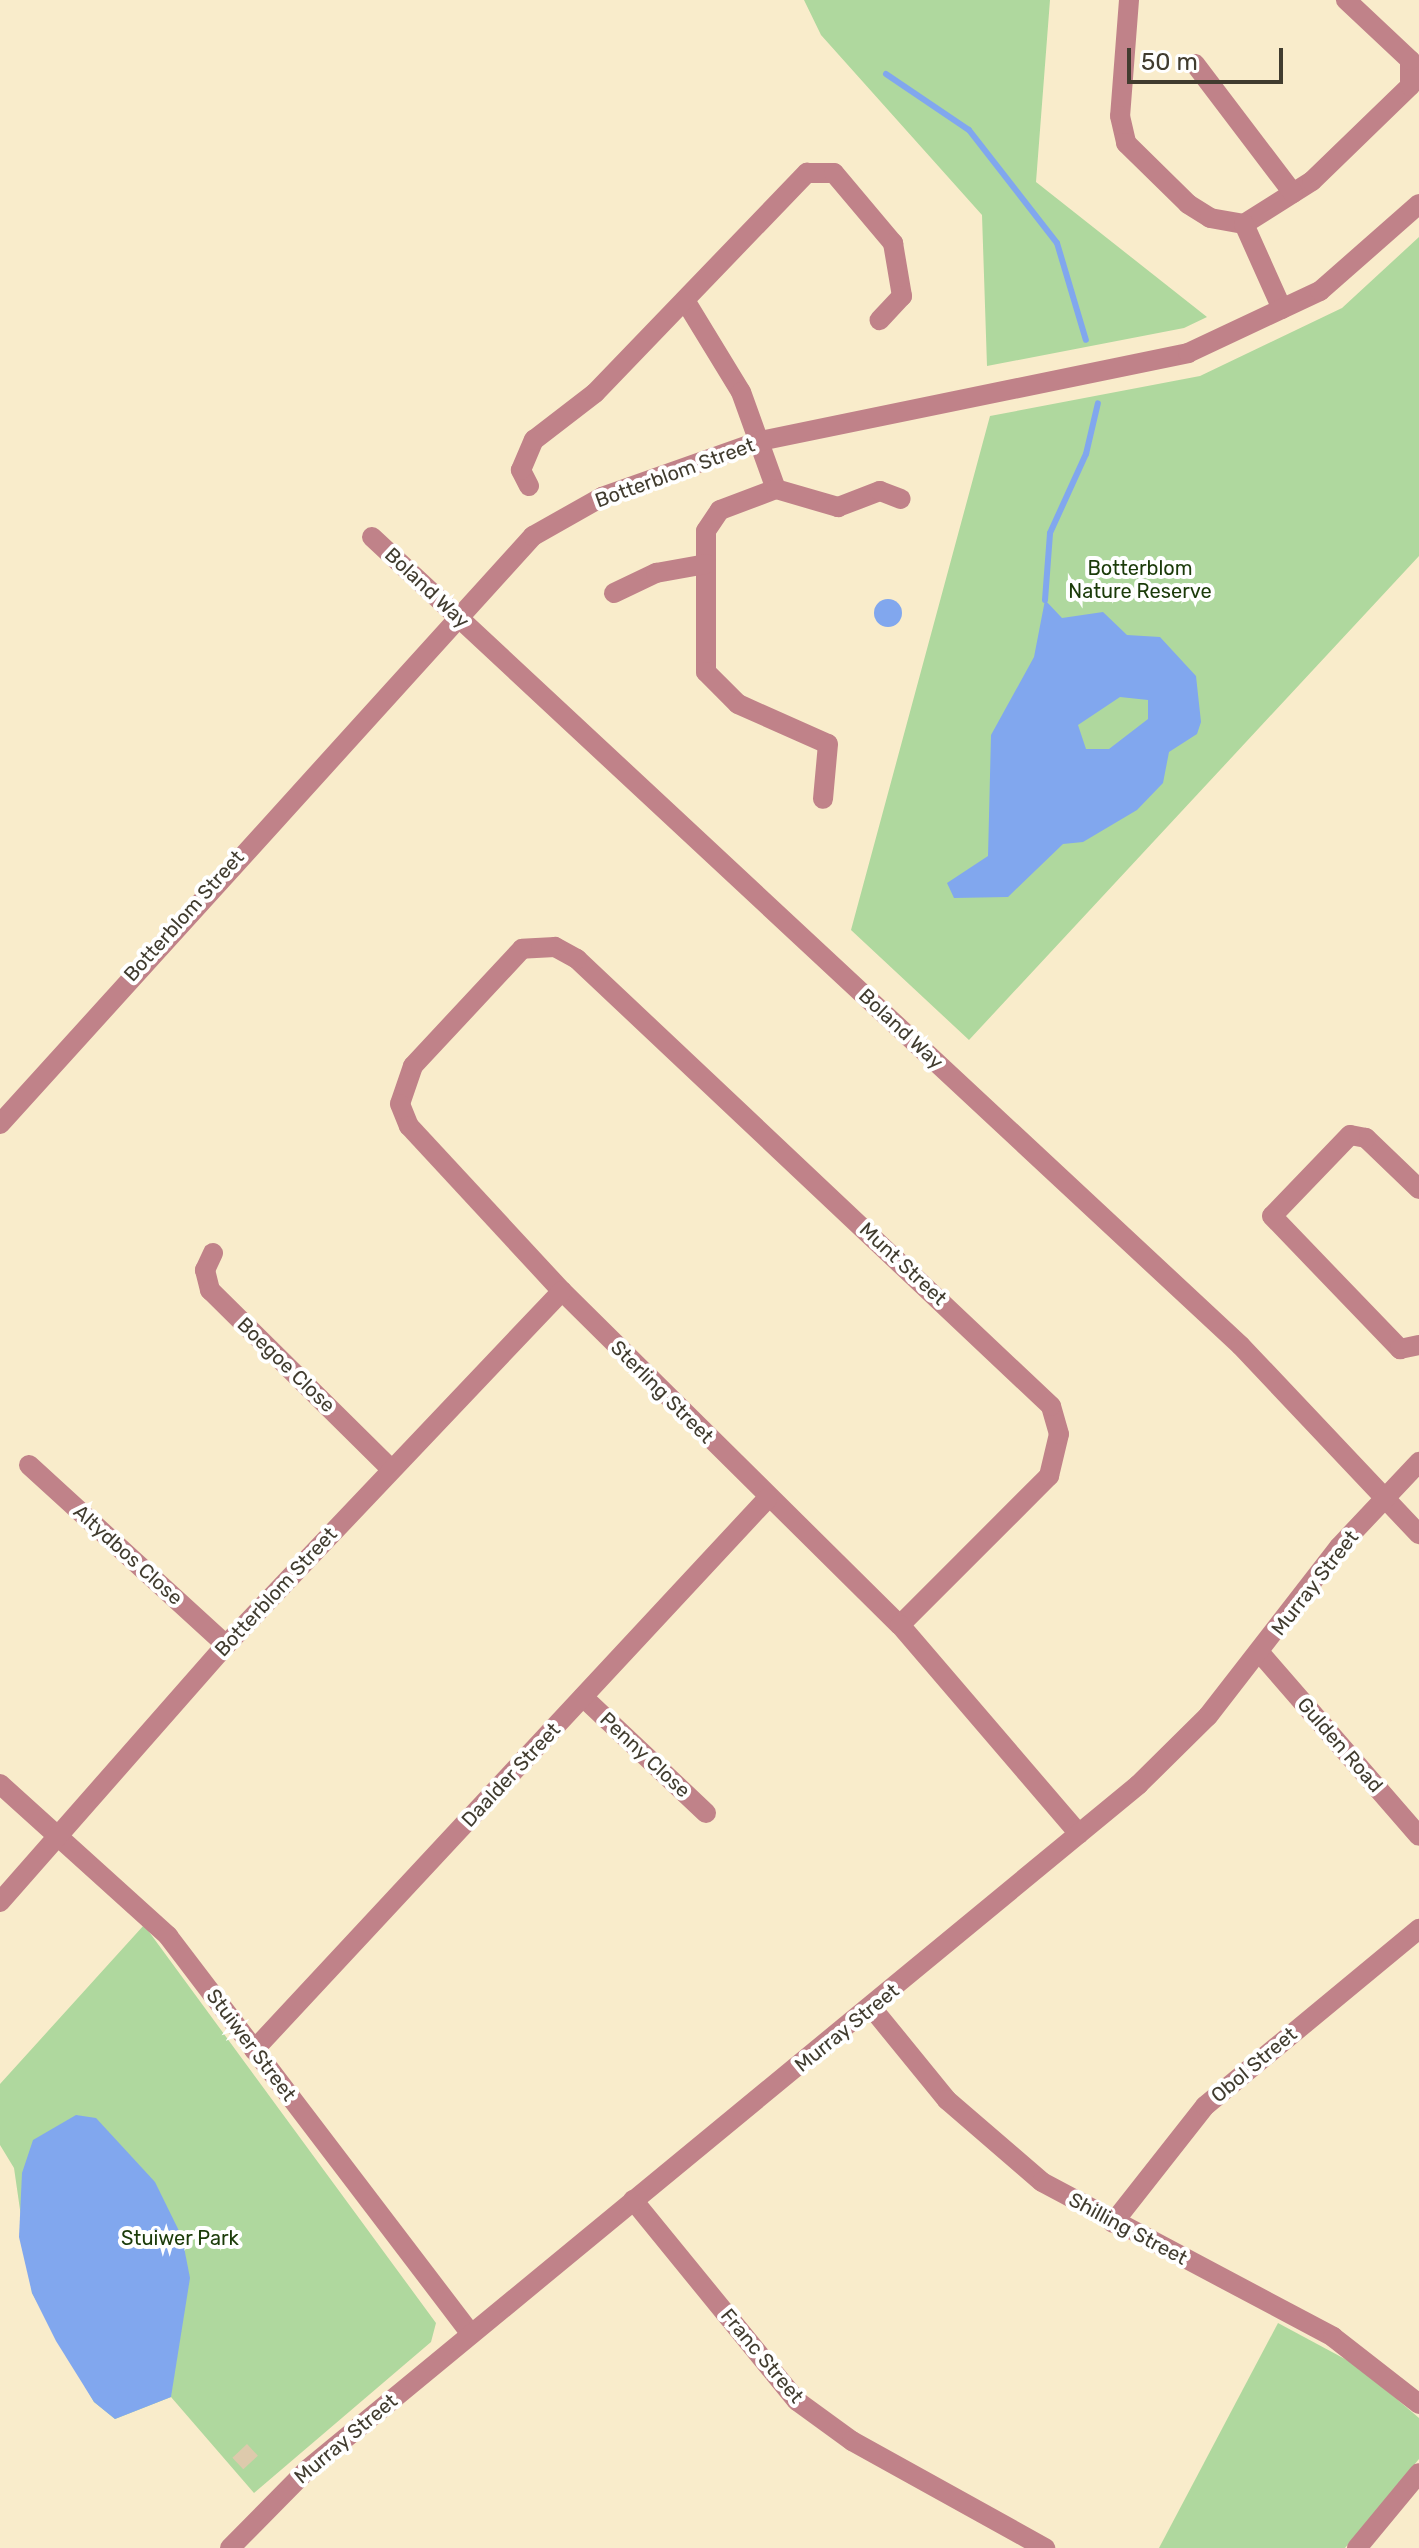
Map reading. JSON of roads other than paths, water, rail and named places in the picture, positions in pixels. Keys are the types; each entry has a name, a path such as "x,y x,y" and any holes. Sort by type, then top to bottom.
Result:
{"street":[{"path":"1129,0 1120,116 1126,143 1188,204 1210,218 1244,224 1293,193 1410,86 1410,60 1346,0"},
{"path":"1195,64 1293,193"},
{"path":"529,486 521,470 534,440 595,393 686,302 797,180 823,170 841,179 899,255 902,296 880,320"},
{"name":"Botterblom Street","path":"0,1124 455,614 533,536 588,504 760,441 1188,353 1282,309 1340,276 1419,204"},
{"path":"1244,224 1282,309"},
{"path":"686,302 711,334 760,441 776,489"},
{"path":"823,799 828,744 738,704 706,672 706,531 720,510 776,489 838,507 880,491 901,499"},
{"name":"Boland Way","path":"372,537 1241,1346 1419,1534"},
{"path":"614,593 656,573 706,564"},
{"name":"Sterling Street","path":"538,945 509,959 413,1066 400,1104 423,1142 562,1291 767,1499 900,1625 1079,1834"},
{"name":"Munt Street","path":"538,945 577,959 1051,1406 1059,1434 1049,1476 900,1625"},
{"path":"1419,1189 1366,1138 1350,1135 1272,1216 1400,1349 1419,1345"},
{"name":"Boegoe Close","path":"213,1253 205,1270 210,1290 390,1468"},
{"name":"Botterblom Street","path":"0,1902 226,1645 390,1468 562,1291"},
{"name":"Murray Street","path":"230,2548 277,2496 633,2200 872,2008 1190,1736 1385,1497 1419,1462"},
{"name":"Altydbos Close","path":"29,1465 226,1645"},
{"name":"Daalder Street","path":"254,2050 767,1499"},
{"name":"Gulden Road","path":"1260,1653 1419,1836"},
{"name":"Penny Close","path":"583,1697 706,1813"},
{"name":"Stuiwer Street","path":"0,1784 168,1936 471,2334"},
{"name":"Obol Street","path":"1113,2223 1205,2106 1419,1929"},
{"name":"Shilling Street","path":"872,2008 975,2127 1042,2182 1113,2223 1346,2345 1419,2404"},
{"name":"Franc Street","path":"633,2200 797,2401 852,2441 1045,2548"},
{"path":"1357,2548 1419,2473"}],"water":[{"path":"888,599 898,603 902,613 898,623 888,627 878,623 874,613 878,603"},
{"path":"1045,600 1062,618 1103,612 1127,635 1160,637 1196,676 1201,722 1197,734 1169,752 1163,783 1137,810 1083,842 1063,844 1008,897 954,898 947,883 988,856 991,735 1034,657","holes":["1120,697 1148,700 1148,719 1109,749 1086,749 1078,725"]},
{"path":"76,2115 96,2118 155,2182 182,2237 190,2278 171,2397 115,2419 94,2402 56,2341 32,2293 19,2237 22,2173 33,2140"}],"waterway":[{"path":"886,74 969,130 1057,243 1086,340"},
{"path":"1045,600 1050,533 1086,454 1098,403"}],"park label":[{"name":"Botterblom Nature Reserve","path":"1140,580"},
{"name":"Stuiwer Park","path":"180,2238"}]}
